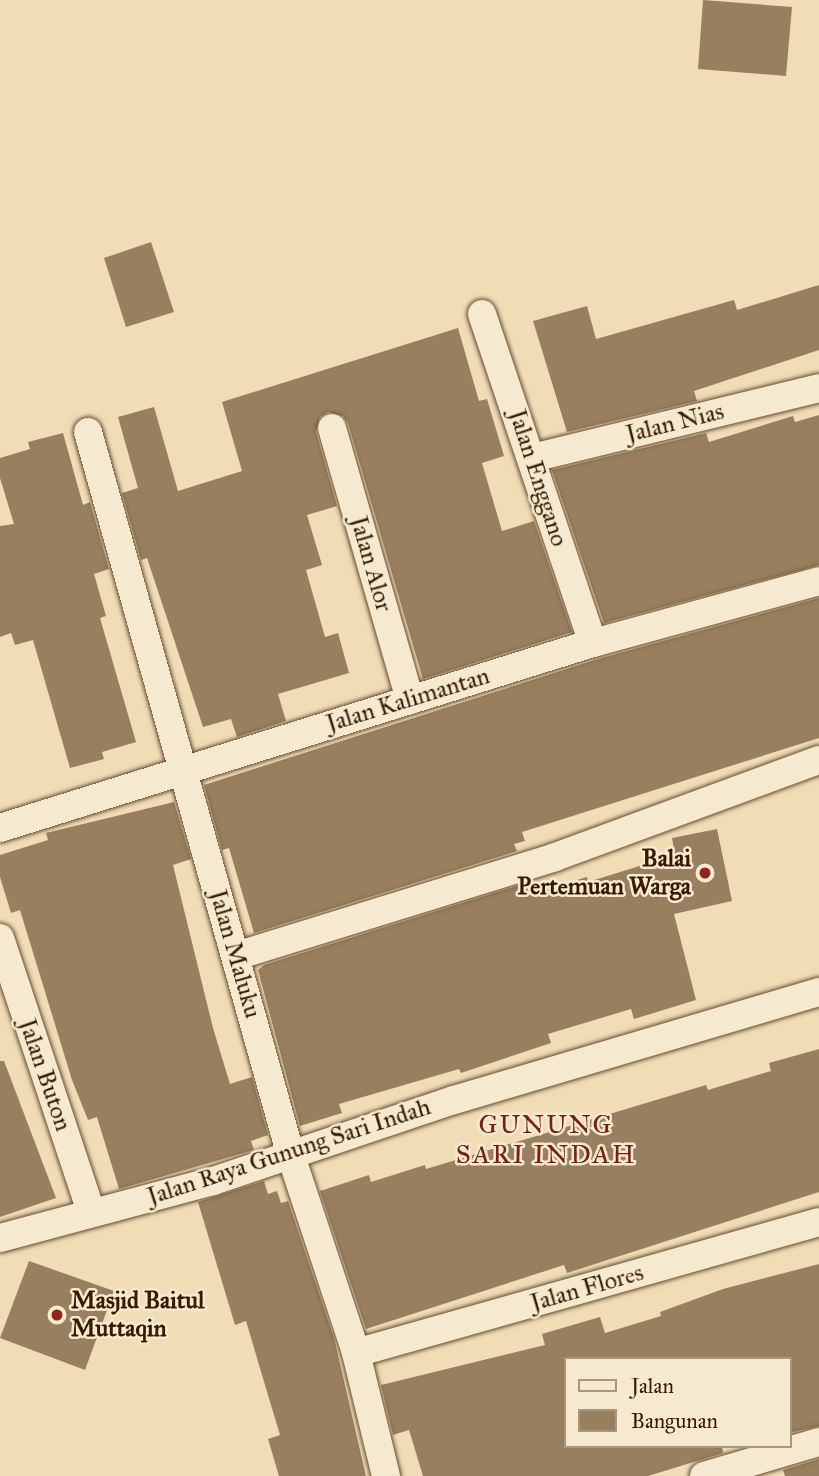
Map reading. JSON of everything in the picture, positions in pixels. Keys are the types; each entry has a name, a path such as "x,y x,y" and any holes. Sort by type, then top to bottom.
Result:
{"street":[{"name":"Jalan Enggano","path":"482,314 593,643"},
{"name":"Jalan Nias","path":"532,458 819,388"},
{"name":"Jalan Alor","path":"332,428 410,700"},
{"name":"Jalan Maluku","path":"88,432 291,1156 356,1353 386,1476"},
{"name":"Jalan Kalimantan","path":"0,828 182,769 593,643 819,581"},
{"path":"236,956 555,857 819,760"},
{"name":"Jalan Buton","path":"0,938 91,1212"},
{"name":"Jalan Raya Gunung Sari Indah","path":"0,1238 213,1181 454,1100 819,992"},
{"name":"Jalan Flores","path":"356,1353 819,1222"},
{"path":"704,1476 819,1442"}],"building":[{"path":"703,0 792,7 786,76 698,69"},
{"path":"151,242 174,312 126,327 104,258"},
{"path":"819,285 819,350 694,391 697,401 567,432 533,321 587,306 596,339 734,300 737,310"},
{"path":"458,328 479,401 487,399 504,456 482,463 502,531 534,521 572,632 423,679 348,423 343,416 328,412 320,417 316,432 337,506 307,515 322,565 306,570 325,637 338,633 349,673 278,694 286,721 237,737 231,719 203,727 147,558 141,560 122,493 138,488 118,417 154,407 178,491 242,471 222,402"},
{"path":"819,415 819,565 604,623 552,470 706,433 709,442 793,416 795,422"},
{"path":"63,433 83,505 90,502 109,569 94,574 106,616 100,618 136,742 102,752 104,759 70,768 33,640 15,645 11,633 0,637 0,526 14,524 0,478 0,458 30,449 28,442"},
{"path":"819,598 819,738 522,832 525,841 514,844 517,851 254,933 229,848 222,850 204,785 598,659"},
{"path":"174,802 191,859 173,865 213,1028 230,1084 252,1077 268,1135 251,1141 254,1150 119,1189 97,1117 88,1120 72,1080 20,910 11,913 0,877 0,855 48,840 46,833"},
{"path":"717,829 732,901 674,914 696,1000 634,1019 631,1009 548,1034 551,1043 461,1073 459,1069 339,1104 342,1113 300,1126 258,970 264,965 526,883 530,894 587,877 588,882 675,855 672,838"},
{"path":"819,1049 819,1192 567,1273 564,1265 366,1329 320,1191 369,1175 371,1182 425,1165 426,1169 706,1085 708,1090 771,1071 769,1063"},
{"path":"0,1061 4,1061 56,1198 0,1217"},
{"path":"264,1181 268,1194 277,1191 281,1203 288,1201 334,1338 366,1476 279,1476 268,1439 280,1435 246,1321 235,1325 198,1202"},
{"name":"Masjid Baitul Muttaqin","path":"29,1261 114,1291 85,1370 0,1338"},
{"path":"819,1264 819,1426 791,1433 791,1357 564,1357 564,1448 722,1448 723,1453 648,1476 423,1476 409,1430 393,1435 381,1385 545,1345 542,1334 600,1317 605,1333 661,1316 660,1312 723,1289"},
{"path":"819,1459 819,1476 785,1476 783,1470"}],"place":[{"name":"Balai Pertemuan Warga","path":"705,873"},
{"name":"Masjid Baitul Muttaqin","path":"57,1315"}],"district":[{"name":"GUNUNG SARI INDAH","path":"546,1140"}]}
